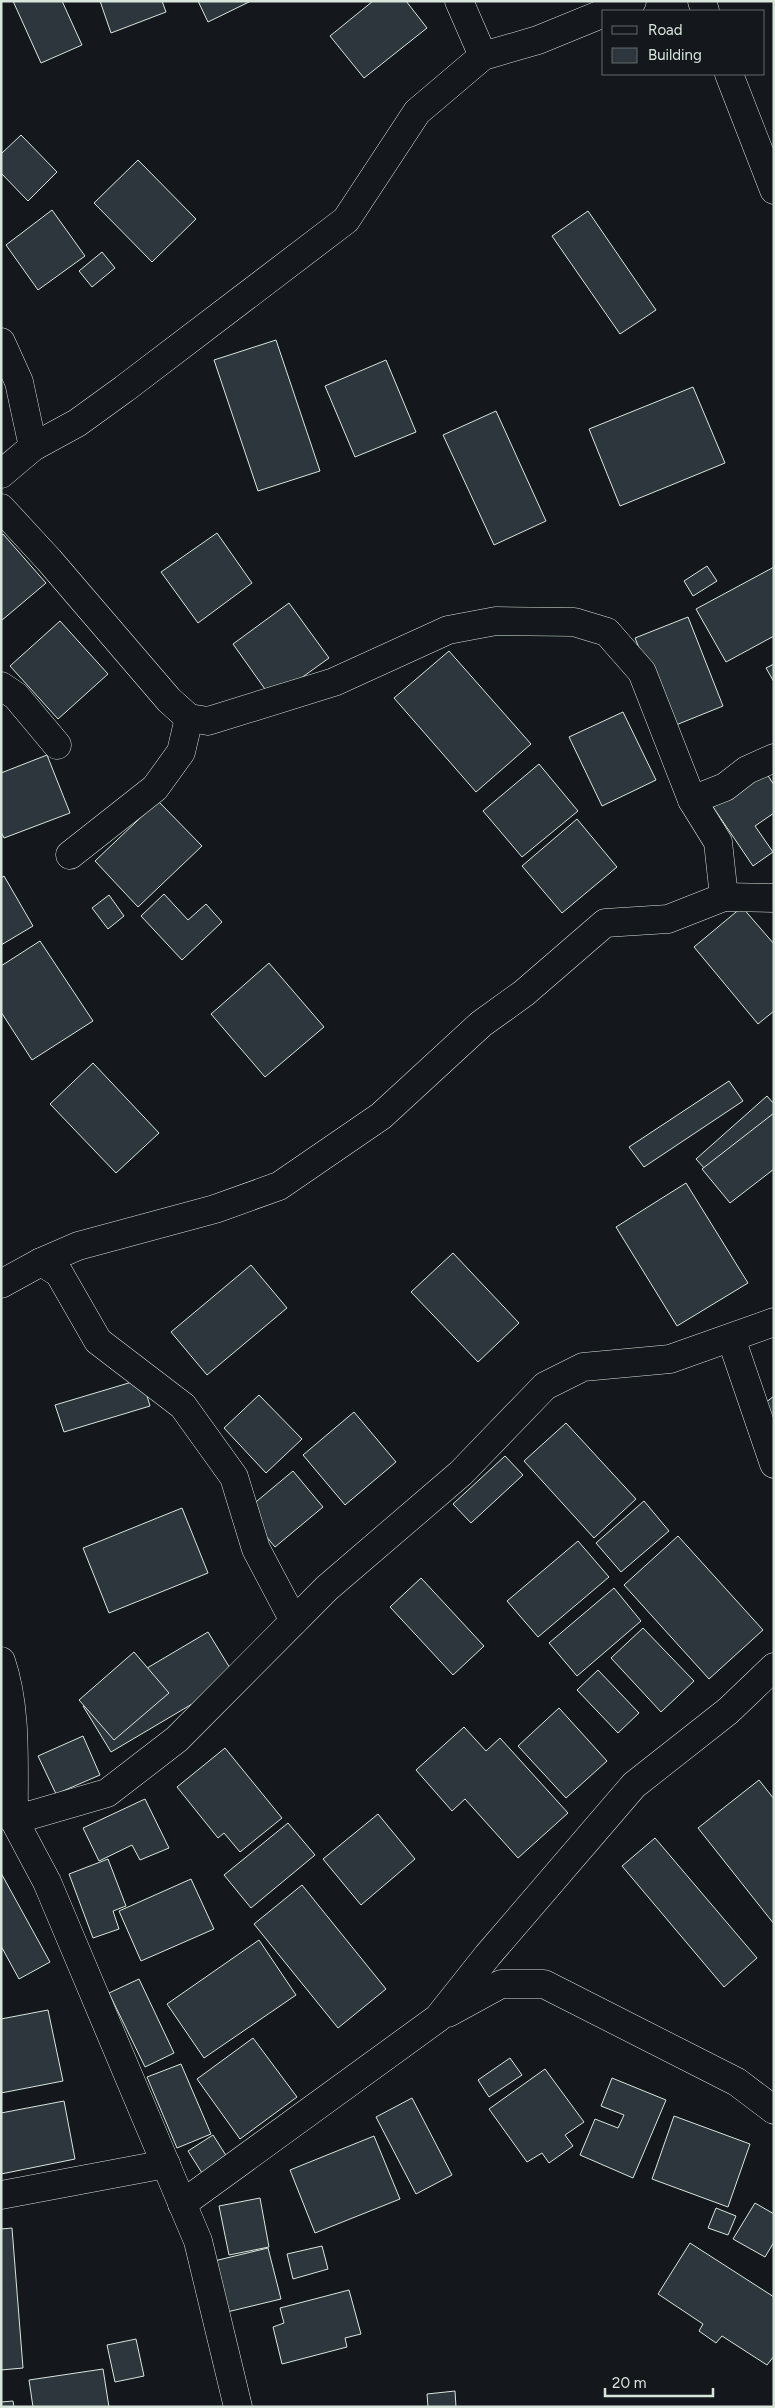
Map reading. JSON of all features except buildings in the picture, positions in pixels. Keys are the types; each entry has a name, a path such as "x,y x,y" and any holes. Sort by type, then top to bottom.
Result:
{"street":[{"path":"459,1 483,56"},
{"path":"610,10 632,1"},
{"path":"1,474 34,447 77,422 124,389 346,220 417,112 483,56 538,40 602,14"},
{"path":"729,75 774,190"},
{"path":"1,342 19,382 34,447"},
{"path":"1,508 49,560 169,700 189,718 208,721 334,682 448,630 496,621 574,622 607,632 642,672 692,800 718,842 724,897"},
{"path":"1,686 16,696 57,745"},
{"path":"70,855 156,788 181,752 189,718"},
{"path":"692,800 725,787 747,770 774,758"},
{"path":"1,1284 41,1262 78,1246 215,1209 279,1186 381,1116 481,1024 524,993 605,923 668,919 724,897 774,898"},
{"path":"41,1262 58,1273 98,1341 183,1406 234,1477 256,1549 294,1621"},
{"path":"8,1815 107,1793 177,1739 328,1588 461,1473 545,1386 583,1367 670,1358 774,1322"},
{"path":"731,1338 774,1464"},
{"path":"1,1661 8,1681 13,1745 8,1815 47,1882 198,2241 238,2407"},
{"path":"438,2018 488,1955 634,1784 728,1711 774,1667"},
{"path":"182,2204 438,2018 501,1984 544,1984 737,2082 774,2110"},
{"path":"1,2195 166,2164"}]}
